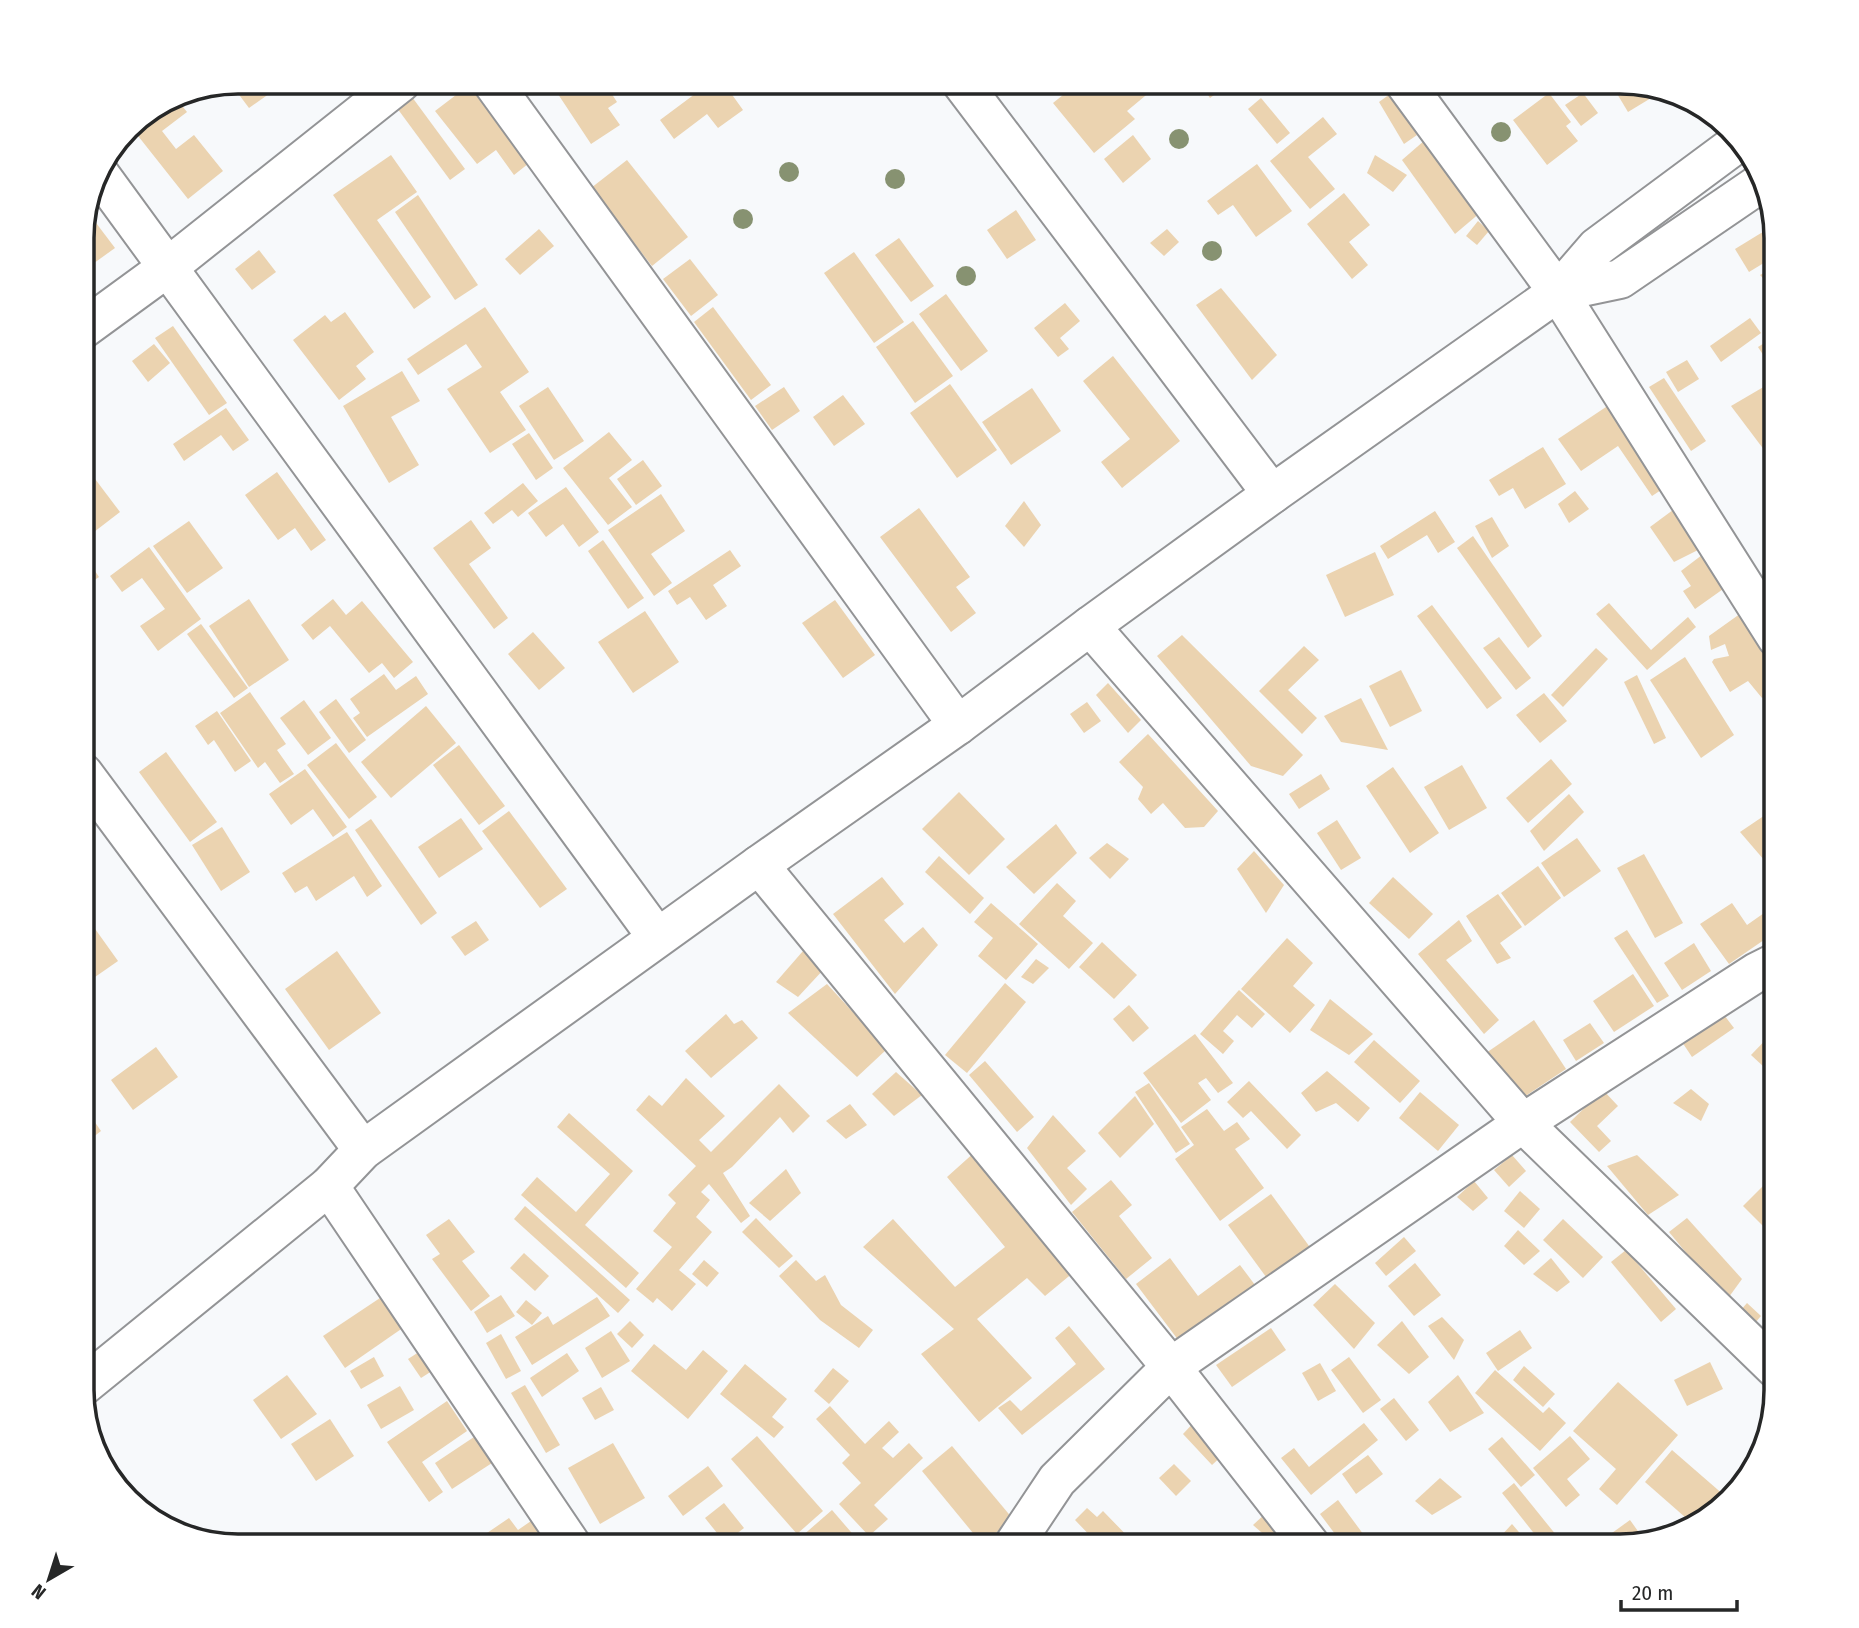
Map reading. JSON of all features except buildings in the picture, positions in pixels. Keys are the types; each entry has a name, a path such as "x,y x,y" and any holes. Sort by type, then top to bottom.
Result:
{"street":[{"path":"95,321 168,267 385,95"},
{"path":"501,95 958,725"},
{"path":"971,95 1272,494"},
{"path":"1414,95 1558,292 1764,617"},
{"path":"95,1376 329,1186 363,1150 657,937 958,725 1272,494 1558,292 1597,247 1732,147"},
{"path":"105,182 657,937"},
{"path":"1558,292 1620,279 1755,187"},
{"path":"1090,626 1523,1123 1764,1357"},
{"path":"95,789 363,1150"},
{"path":"759,865 1171,1367 1302,1534"},
{"path":"1021,1534 1056,1480 1171,1367 1523,1123 1764,968"},
{"path":"329,1186 564,1534"}]}
